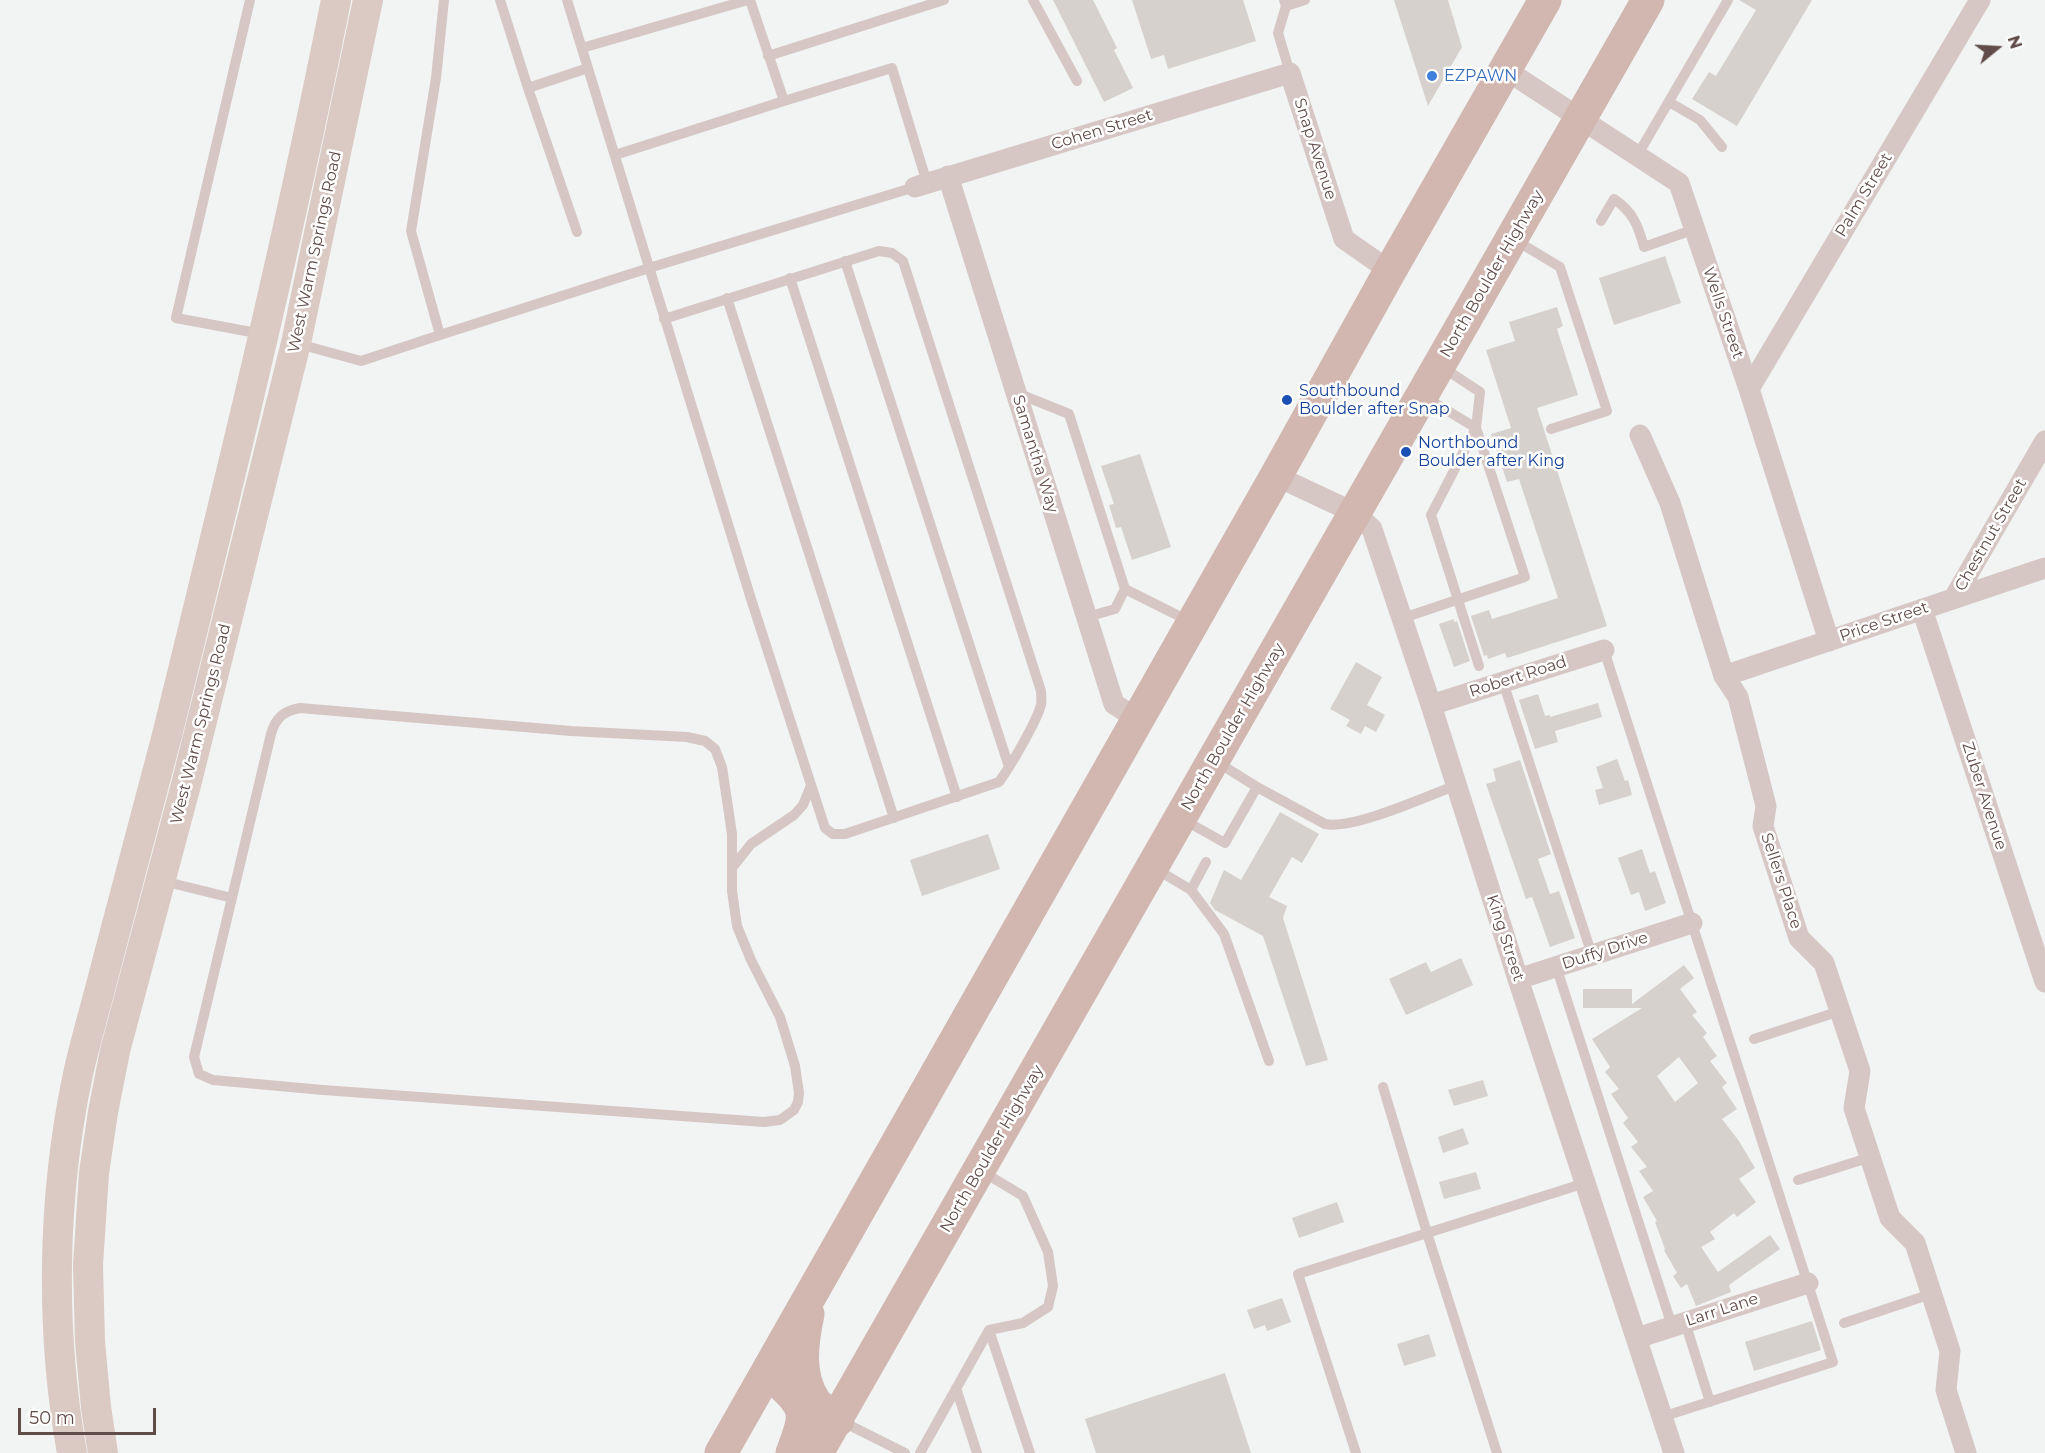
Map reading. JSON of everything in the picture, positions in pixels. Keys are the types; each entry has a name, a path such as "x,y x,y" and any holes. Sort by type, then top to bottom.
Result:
{"main road":[{"name":"West Warm Springs Road","path":"102,1444 95,1396 88,1304 94,1173 103,1112 146,876 336,0"},
{"name":"West Warm Springs Road","path":"71,1446 60,1346 58,1289 61,1190 78,1074 146,876 221,644 296,344 368,0"},
{"path":"721,1453 1545,0"},
{"name":"North Boulder Highway","path":"817,1453 981,1170 1648,0"},
{"path":"264,335 296,344"},
{"path":"812,1291 804,1330 802,1359 805,1383 817,1404 838,1420"},
{"path":"767,1372 797,1398 802,1413 802,1430 792,1453"},
{"path":"71,1446 102,1444"}],"street":[{"name":"Palm Street","path":"1749,389 1980,0"},
{"name":"Wells Street","path":"1506,70 1679,183 1749,389 1828,641"},
{"name":"Cohen Street","path":"921,185 1290,73"},
{"name":"Snap Avenue","path":"1290,73 1344,239 1390,271"},
{"name":"Samantha Way","path":"948,177 1114,704 1138,719"},
{"name":"Sellers Place","path":"1640,435 1671,503 1724,676 1738,697 1766,806 1763,826 1799,938 1824,963 1860,1071 1854,1108 1890,1218 1915,1243 1950,1351 1946,1390 1966,1453"},
{"name":"Chestnut Street","path":"1954,598 2045,441"},
{"name":"King Street","path":"1276,476 1355,513 1372,530 1403,618 1518,979 1674,1453"},
{"name":"Price Street","path":"1724,676 2045,568"},
{"name":"Zuber Avenue","path":"1922,609 2045,982"},
{"name":"Robert Road","path":"1431,705 1604,650"},
{"name":"Duffy Drive","path":"1518,979 1692,923"},
{"name":"Larr Lane","path":"1636,1338 1808,1282"}],"lane":[{"path":"250,0 176,318 264,335"},
{"path":"440,335 411,231 436,78 444,0"},
{"path":"500,0 576,232"},
{"path":"567,0 664,319 810,788 825,828 833,834 844,834 999,782 1038,714 1042,703 1041,691 903,261 892,253 879,250 664,319"},
{"path":"582,48 749,0 784,101"},
{"path":"768,56 944,0"},
{"path":"1033,0 1077,81"},
{"path":"1285,3 1305,0"},
{"path":"1637,156 1728,0"},
{"name":"Snap Avenue","path":"1285,3 1278,33 1290,73"},
{"path":"528,88 588,68"},
{"path":"296,344 362,361 649,268 921,185 892,68 615,155"},
{"path":"1669,102 1700,120 1722,147"},
{"path":"1601,221 1614,199 1631,213 1636,221 1644,247 1695,229"},
{"path":"1512,238 1560,267 1607,411 1551,429"},
{"path":"845,261 1009,767"},
{"path":"790,278 957,797"},
{"path":"727,298 894,818"},
{"path":"1440,365 1480,392 1476,428 1431,515 1456,600 1479,666"},
{"path":"1016,392 1069,414 1125,589 1115,609 1087,617"},
{"path":"1403,618 1525,577 1476,428 1423,395"},
{"path":"1125,589 1192,622"},
{"path":"1604,650 1833,1362 1662,1417"},
{"path":"1503,682 1592,955"},
{"path":"300,708 571,731 687,737 705,741 715,749 722,767 732,834 734,910 737,926 771,1003 780,1017 795,1066 798,1102 788,1116 780,1120 764,1122 213,1080 199,1074 194,1057 232,898 274,722 291,710 300,708"},
{"path":"1215,760 1257,787 1325,824 1334,826 1353,823 1457,785"},
{"path":"1181,818 1225,843 1257,787"},
{"path":"732,868 751,844 794,815 803,805 810,788"},
{"path":"1191,890 1206,862"},
{"path":"1153,867 1191,890 1224,934 1269,1061"},
{"path":"146,876 232,898"},
{"path":"1556,966 1679,1324 1710,1402"},
{"path":"1754,1039 1840,1011"},
{"path":"1383,1087 1497,1453"},
{"path":"1798,1180 1870,1157"},
{"path":"920,1453 989,1330 1023,1323 1048,1307 1053,1286 1048,1252 1023,1197 981,1170"},
{"path":"1356,1453 1298,1274 1585,1183"},
{"path":"1844,1323 1931,1294"},
{"path":"989,1330 1030,1453"},
{"path":"956,1388 977,1453"},
{"path":"838,1420 905,1453"}],"building":[{"path":"1053,0 1093,0 1117,48 1114,50 1133,88 1104,102"},
{"path":"1132,0 1243,0 1256,41 1168,69 1164,55 1151,59"},
{"name":"EZPAWN","path":"1394,0 1448,0 1462,47 1428,106"},
{"path":"1739,0 1812,0 1737,126 1692,99 1709,72 1716,76 1756,10"},
{"path":"1665,256 1681,303 1614,325 1599,278"},
{"path":"1557,307 1563,326 1557,329 1578,395 1537,408 1607,626 1507,658 1505,653 1488,659 1487,655 1484,656 1471,616 1489,610 1492,619 1558,598 1519,479 1507,482 1491,434 1511,428 1486,350 1515,341 1509,322"},
{"path":"1140,454 1171,547 1132,560 1121,527 1116,528 1109,505 1114,504 1101,466"},
{"path":"1454,619 1454,622 1457,621 1470,661 1454,667 1439,624"},
{"path":"1356,662 1382,677 1367,705 1385,715 1376,732 1365,726 1361,734 1346,726 1350,720 1330,709"},
{"path":"1538,694 1545,716 1550,715 1550,717 1598,703 1602,717 1555,731 1558,742 1535,749 1519,700"},
{"path":"1617,759 1625,781 1628,780 1632,795 1599,805 1595,790 1603,788 1596,767"},
{"path":"1520,760 1551,854 1538,859 1550,894 1559,891 1575,938 1550,947 1532,897 1526,899 1486,784 1496,781 1493,769"},
{"path":"1280,812 1319,834 1302,863 1292,857 1269,897 1287,906 1283,918 1328,1060 1306,1066 1263,936 1215,910 1210,903 1224,870 1241,880"},
{"path":"988,834 1000,869 922,896 910,860"},
{"path":"1642,849 1650,873 1655,871 1666,903 1645,911 1639,892 1631,895 1618,858"},
{"path":"1461,958 1473,985 1406,1015 1389,979 1426,962 1431,972"},
{"path":"1684,965 1694,978 1680,989 1697,1012 1692,1015 1707,1033 1703,1037 1717,1056 1710,1061 1727,1083 1722,1087 1737,1109 1722,1119 1739,1141 1755,1168 1739,1179 1756,1202 1737,1217 1734,1213 1710,1232 1715,1239 1701,1247 1718,1272 1770,1235 1780,1249 1729,1285 1731,1292 1696,1306 1687,1284 1681,1288 1673,1276 1677,1273 1664,1250 1655,1222 1657,1221 1643,1197 1653,1191 1639,1171 1647,1167 1631,1147 1638,1142 1623,1123 1628,1118 1611,1094 1619,1089 1605,1072 1610,1067 1592,1039 1642,1008 1583,1008 1583,989 1632,989 1632,1004","holes":["1679,1057 1698,1083 1675,1102 1657,1076"]},
{"path":"1483,1080 1488,1096 1454,1106 1448,1090"},
{"path":"1463,1128 1469,1144 1443,1153 1438,1137"},
{"path":"1476,1172 1481,1189 1444,1199 1439,1182"},
{"path":"1337,1202 1344,1222 1299,1238 1292,1218"},
{"path":"1282,1298 1291,1322 1267,1331 1265,1325 1254,1329 1247,1310"},
{"path":"1812,1321 1821,1350 1754,1371 1745,1342"},
{"path":"1429,1334 1436,1356 1404,1366 1397,1344"},
{"path":"1225,1373 1251,1453 1096,1453 1085,1419"}],"place":[{"name":"EZPAWN","path":"1432,76"},
{"name":"Southbound Boulder after Snap","path":"1287,400"},
{"name":"Northbound Boulder after King","path":"1406,452"}]}
